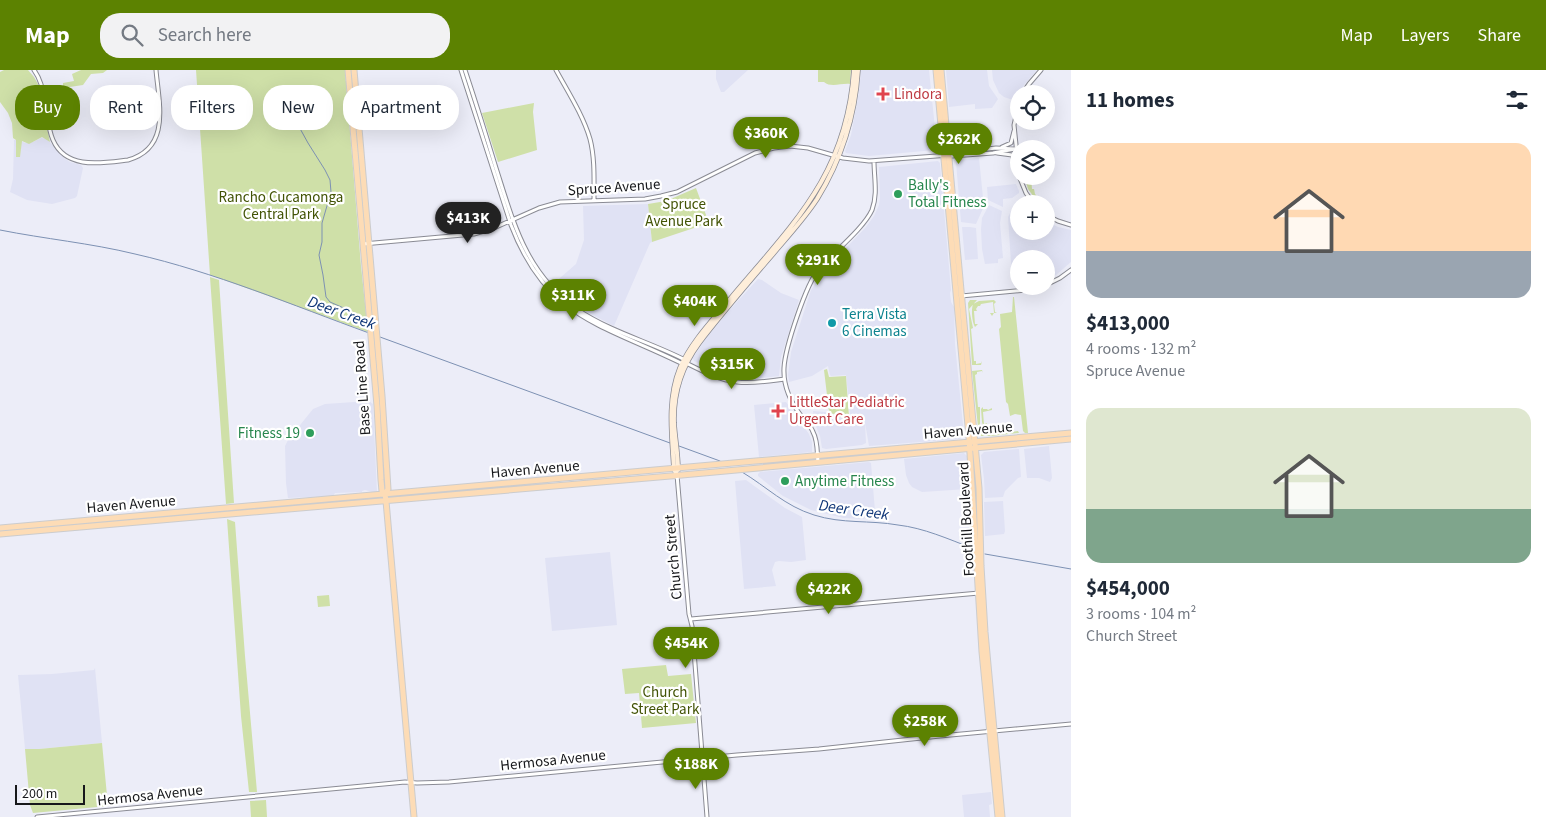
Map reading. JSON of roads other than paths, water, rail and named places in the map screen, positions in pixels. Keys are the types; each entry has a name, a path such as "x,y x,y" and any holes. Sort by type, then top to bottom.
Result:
{"main road":[{"name":"Base Line Road","path":"348,70 388,489 385,494 414,817"},
{"name":"Base Line Road","path":"354,70 366,244"},
{"name":"Church Street","path":"676,471 671,422 673,394 684,362 705,329 800,216 822,182 837,156 855,87 856,70"},
{"name":"Foothill Boulevard","path":"936,70 943,155 959,296"},
{"name":"Foothill Boulevard","path":"941,70 950,155 959,296 972,445 979,494 980,592 998,817"},
{"name":"Haven Avenue","path":"0,528 385,494 818,462 1071,433"},
{"name":"Haven Avenue","path":"0,534 386,501 818,455 1071,439"},
{"name":"Foothill Boulevard","path":"992,731 1002,817"}],"street":[{"path":"34,70 39,77 43,89 50,132 55,143 66,156 86,163 128,160 147,151 153,144 160,127 156,70"},
{"path":"461,70 511,220 531,260 560,296 594,320 713,375 736,382 748,383 784,380"},
{"path":"465,70 511,220"},
{"path":"556,70 585,124 590,138 593,154 594,200"},
{"path":"1028,85 1042,70"},
{"path":"996,148 1011,143 1014,130"},
{"path":"1014,130 1015,140"},
{"name":"Spruce Avenue","path":"366,244 474,234 553,204 594,200 645,199 671,194 748,156 774,148 790,146 808,148 837,156 874,162 943,155 993,153 1010,149"},
{"name":"Spruce Avenue","path":"950,155 996,148 1010,148"},
{"path":"993,153 1010,155"},
{"path":"818,462 814,432 793,405 784,380 786,353 810,281 818,270 862,225 872,210 876,194 874,162"},
{"path":"1055,220 1071,225"},
{"path":"1055,280 1071,270"},
{"path":"959,296 1010,291"},
{"name":"Church Street","path":"676,471 691,619 707,817"},
{"path":"691,619 980,592"},
{"name":"Hermosa Avenue","path":"37,817 411,782 457,781 819,749 1071,724"}],"waterway":[{"path":"301,130 330,180 331,192 322,223 322,242 319,255 326,297 330,302 346,309 353,317 360,318"},
{"name":"Deer Creek","path":"0,230 101,247 165,261 253,290 369,333"},
{"name":"Deer Creek","path":"380,337 670,443"},
{"name":"Deer Creek","path":"679,446 720,461"},
{"name":"Deer Creek","path":"742,472 794,507 814,515 835,520 908,526 936,534 972,548"},
{"name":"Deer Creek","path":"985,554 1071,569"}],"place":[{"name":"Lindora","path":"883,94"},
{"name":"Bally's Total Fitness","path":"898,194"},
{"name":"Terra Vista 6 Cinemas","path":"832,323"},
{"name":"LittleStar Pediatric Urgent Care","path":"778,411"},
{"name":"Fitness 19","path":"310,433"},
{"name":"Anytime Fitness","path":"785,481"}],"park label":[{"name":"Rancho Cucamonga Central Park","path":"281,206"},
{"name":"Spruce Avenue Park","path":"684,212"},
{"name":"Church Street Park","path":"665,700"}]}
